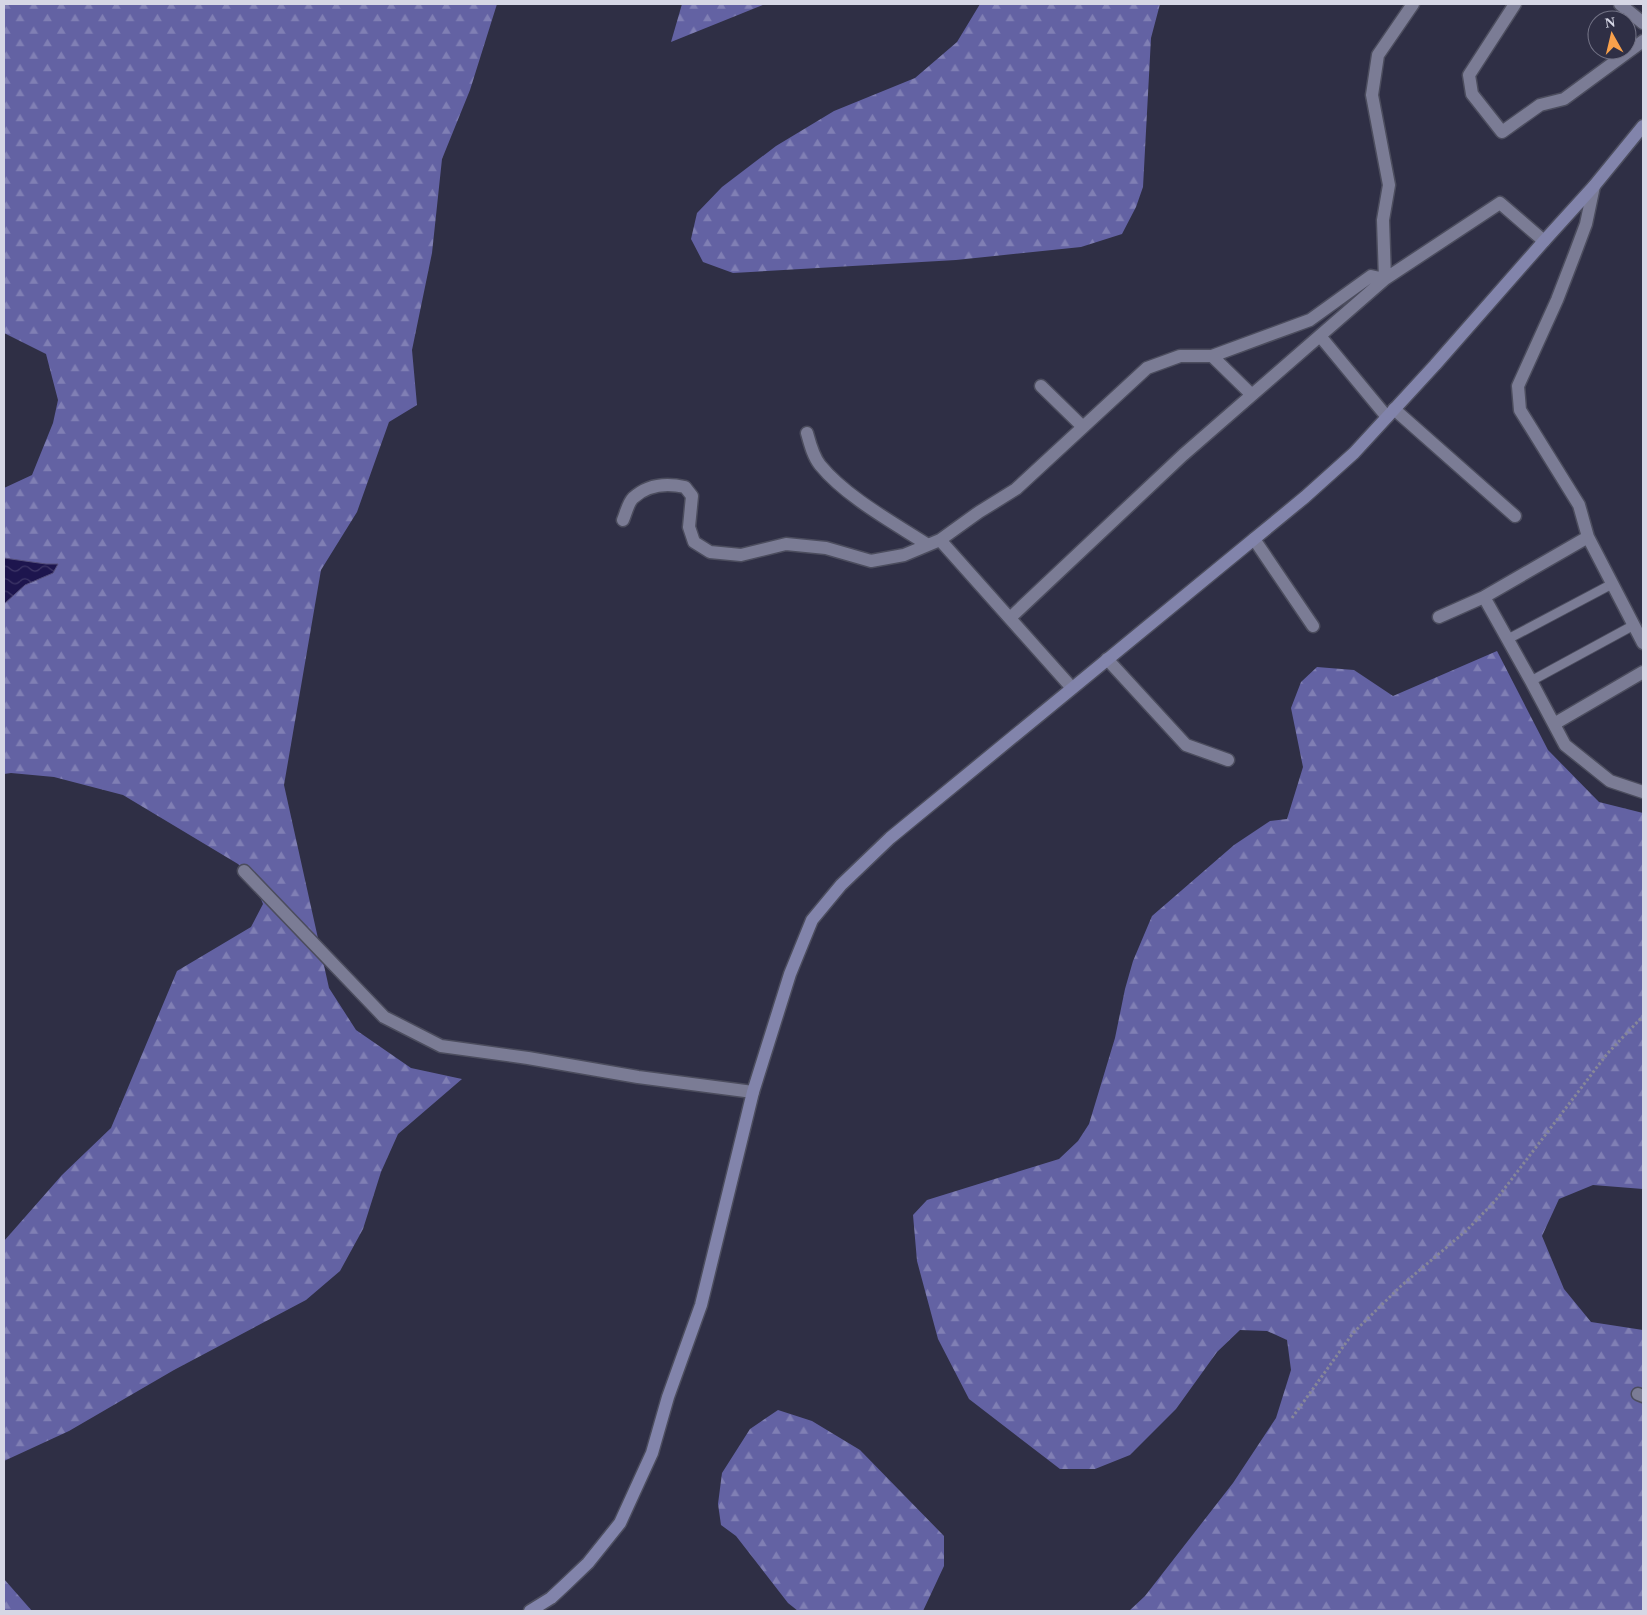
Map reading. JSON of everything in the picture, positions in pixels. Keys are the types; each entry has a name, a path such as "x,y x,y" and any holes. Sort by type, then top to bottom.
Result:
{"street":[{"path":"1385,278 1383,220 1389,185 1372,95 1378,55 1413,4"},
{"path":"1516,4 1469,75 1472,94 1502,132 1540,105 1564,99 1643,41"},
{"path":"1620,4 1643,23"},
{"path":"530,1611 551,1598 572,1579 588,1563 620,1523 652,1453 668,1397 701,1305 754,1092 790,974 812,920 841,885 890,838 1305,497 1354,453 1436,365 1594,186 1643,126"},
{"path":"1594,186 1586,224 1558,300 1518,386 1520,410 1579,505 1588,537 1643,643"},
{"path":"1010,618 1184,455 1385,278 1500,202 1544,241"},
{"path":"623,520 632,499 650,487 671,484 685,487 692,496 689,527 694,542 710,552 741,555 786,544 826,548 872,561 904,555 934,543 1016,489 1147,368 1180,356 1212,356 1310,320 1371,276 1385,278"},
{"path":"1320,336 1391,413 1515,516"},
{"path":"1212,356 1252,395"},
{"path":"1041,386 1083,427"},
{"path":"807,433 810,447 820,464 846,490 934,543 1010,618 1072,688"},
{"path":"1439,617 1484,597 1588,537"},
{"path":"1254,539 1313,626"},
{"path":"1484,597 1532,681 1565,745 1610,780 1643,792"},
{"path":"1107,659 1186,745 1228,760"},
{"path":"1554,724 1643,672"},
{"path":"244,871 384,1017 441,1046 528,1058 638,1077 754,1092"}],"lane":[{"path":"1508,639 1612,584"},
{"path":"1532,681 1634,625"}],"path":[{"path":"1292,1418 1353,1333 1402,1285 1467,1230 1495,1201 1607,1054 1643,1016"}],"green space":[{"path":"4,4 497,4 470,90 442,159 432,253 412,350 417,405 389,422 357,512 321,570 284,785 329,988 356,1030 411,1068 462,1079 398,1134 381,1172 363,1229 340,1271 306,1300 174,1370 69,1431 4,1461 4,1241 62,1175 111,1128 177,971 251,927 263,904 252,877 238,864 123,795 54,777 4,774 4,488 32,475 53,423 58,400 46,354 4,333"},
{"path":"682,4 765,4 671,42"},
{"path":"980,4 1160,4 1151,38 1143,187 1136,207 1122,234 1081,247 956,260 733,273 703,262 691,239 697,213 722,187 776,146 834,111 915,78 957,42"},
{"path":"1497,651 1548,750 1599,802 1643,813 1643,1189 1593,1185 1559,1199 1542,1236 1564,1289 1591,1322 1643,1330 1643,1611 1129,1611 1145,1596 1233,1483 1276,1418 1291,1370 1287,1340 1267,1331 1240,1330 1217,1352 1176,1409 1130,1455 1095,1469 1060,1469 969,1399 938,1339 917,1261 913,1215 927,1200 1059,1159 1078,1141 1089,1124 1115,1038 1133,961 1152,916 1234,845 1270,821 1287,819 1303,767 1291,708 1301,682 1317,667 1354,670 1393,696"},
{"path":"778,1410 812,1421 860,1450 944,1536 944,1566 923,1611 798,1611 788,1603 736,1536 721,1525 718,1504 722,1473 750,1429"},
{"path":"4,1579 32,1611 4,1611"}],"water":[{"path":"4,558 58,564 53,573 25,585 4,604"}]}
